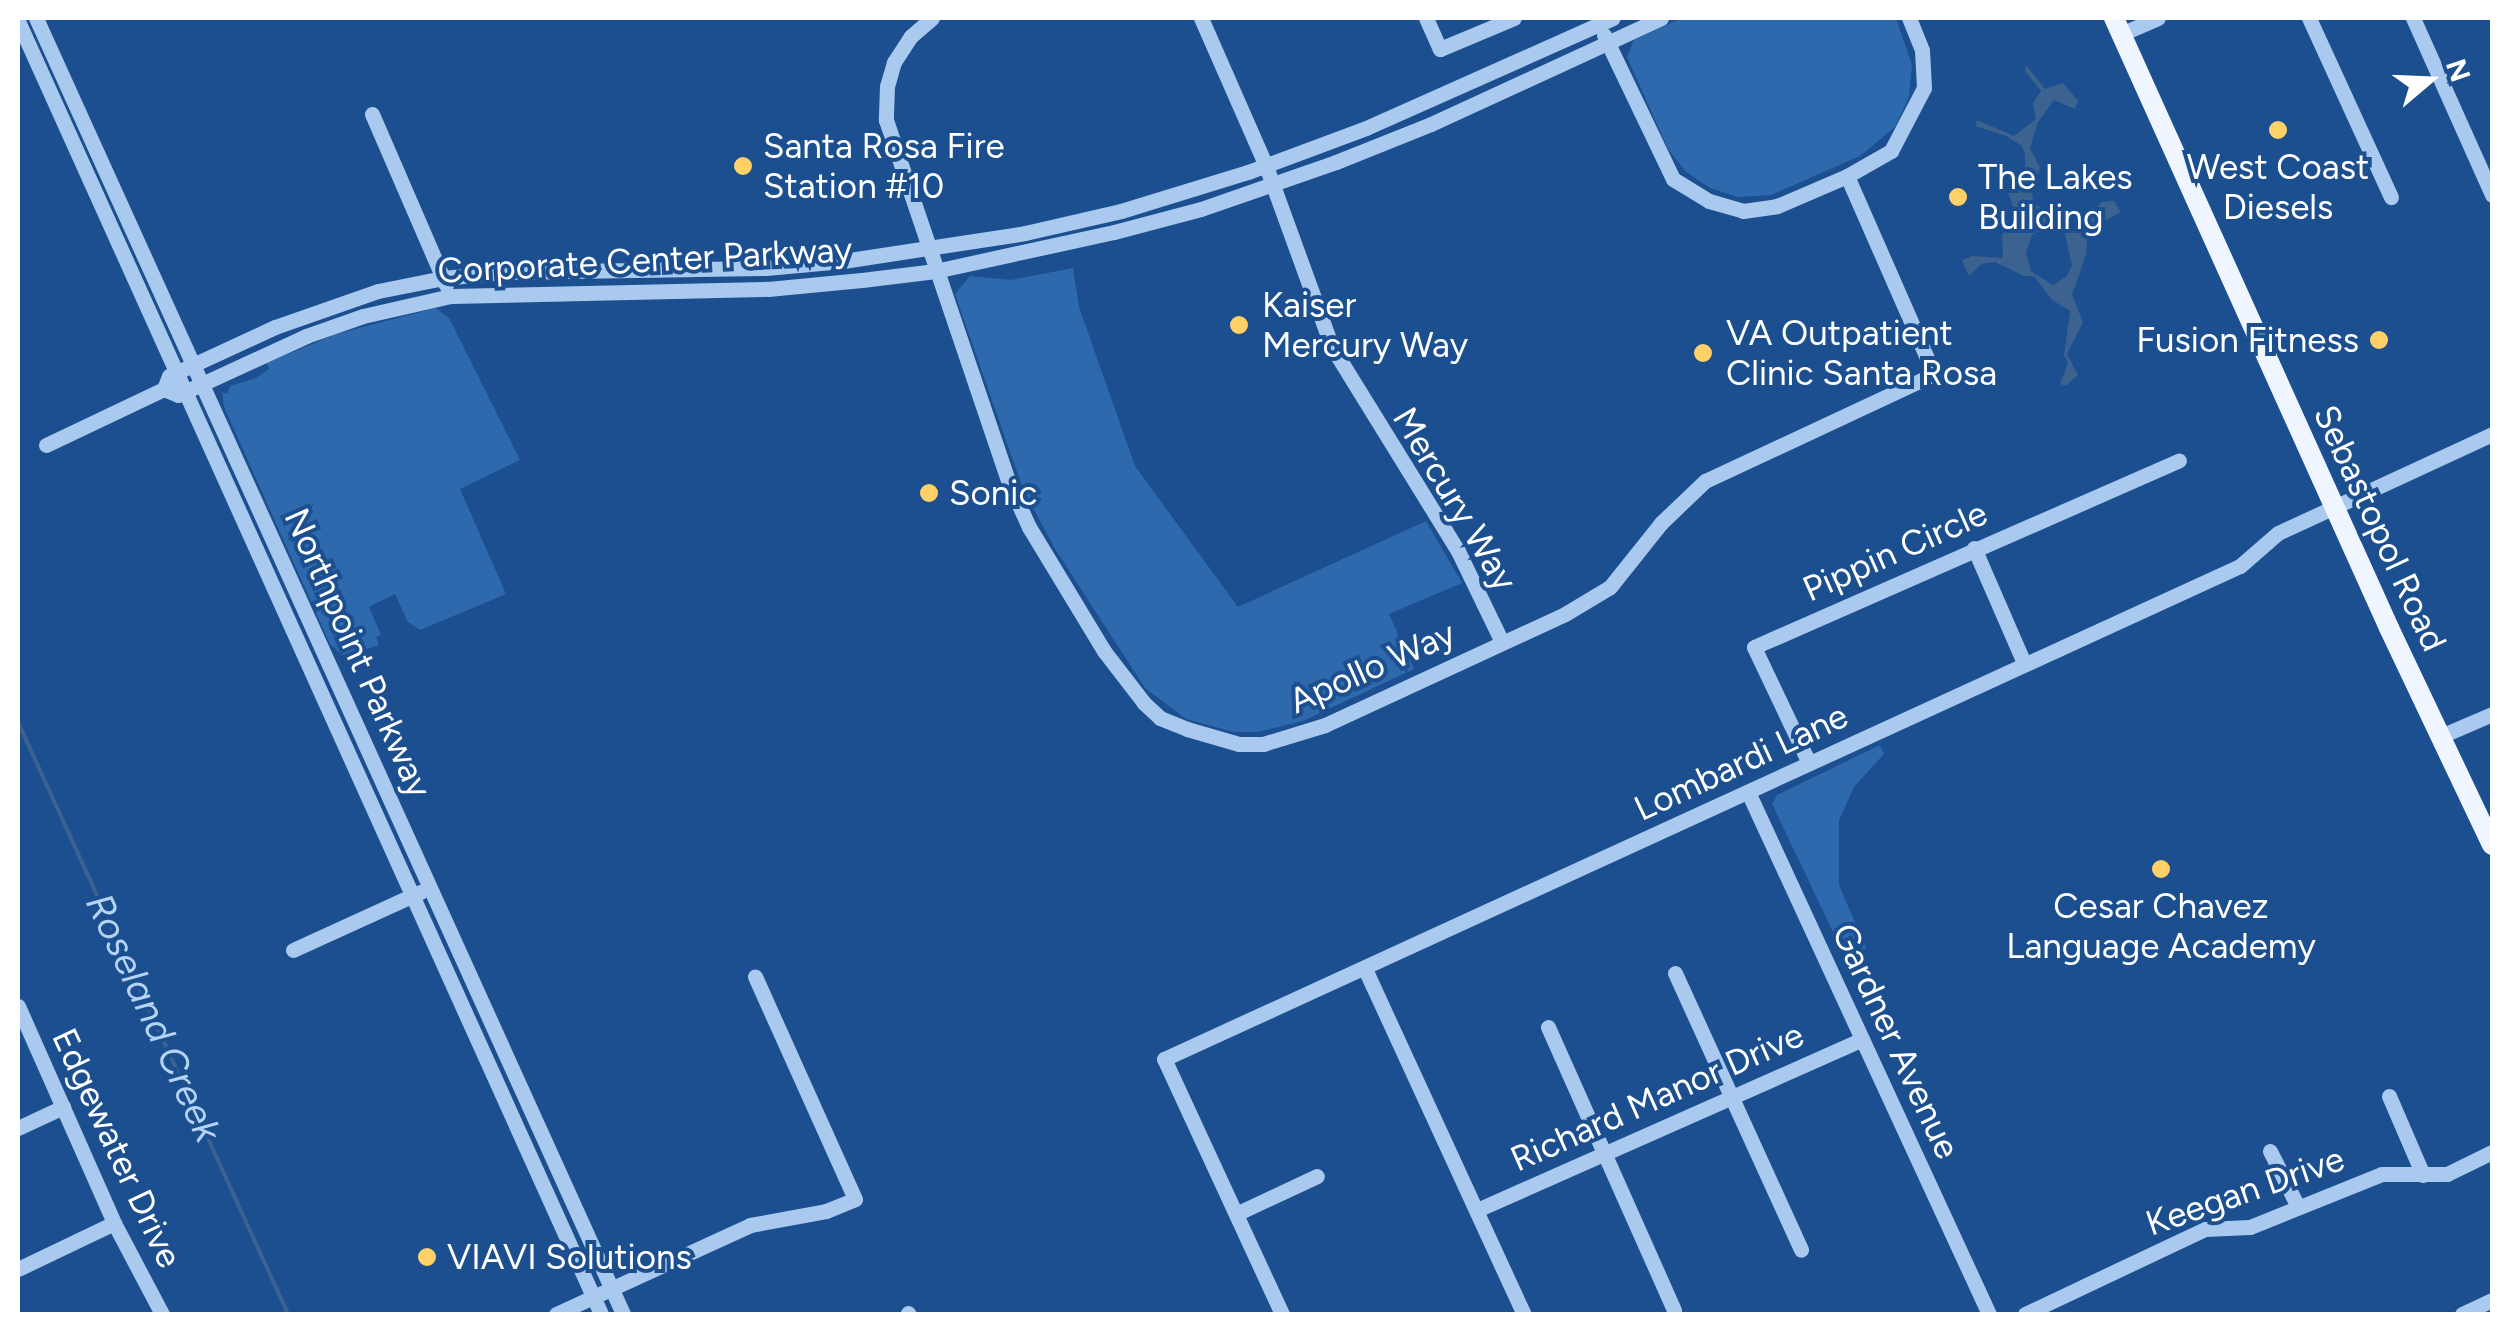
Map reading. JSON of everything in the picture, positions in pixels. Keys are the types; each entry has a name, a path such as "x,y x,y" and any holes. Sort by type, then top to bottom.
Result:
{"main road":[{"name":"Sebastopol Road","path":"2118,26 2492,845"}],"street":[{"name":"Northpoint Parkway","path":"36,18 623,1314"},
{"name":"Apollo Way","path":"932,18 899,54 885,102 888,128 993,444 1030,527 1104,651 1160,718 1214,739 1263,744 1325,725 1502,642 1610,587 1661,523 1705,481 1934,374 1848,176"},
{"name":"Mercury Way","path":"1200,18 1274,185 1311,298 1337,358 1458,551 1502,642"},
{"path":"1426,18 1440,49 1514,18"},
{"name":"Corporate Center Parkway","path":"185,392 306,336 363,316 451,296 768,289 935,270 1114,232 1274,185 1431,124 1661,18"},
{"path":"1603,20 1608,43 1673,180 1709,201 1744,211 1777,206 1848,176 1891,151 1924,88 1922,50 1909,18"},
{"path":"2118,26 2158,18"},
{"path":"2309,18 2391,197"},
{"path":"2413,18 2492,195"},
{"name":"Corporate Center Parkway","path":"164,389 169,376 324,308 378,291 443,278 504,272 766,268 928,250 1122,211 1266,166 1428,102 1603,20"},
{"name":"Northpoint Parkway","path":"18,21 176,373 418,893 600,1314"},
{"path":"372,114 451,296"},
{"path":"46,445 164,389 178,395 185,392"},
{"name":"Lombardi Lane","path":"1238,1213 1164,1059 2240,566 2278,533 2492,434"},
{"name":"Pippin Circle","path":"1809,763 1754,647 2179,460"},
{"path":"1974,548 2024,663"},
{"path":"2442,736 2492,714"},
{"name":"Gardner Avenue","path":"1748,792 1989,1314"},
{"path":"293,950 418,893"},
{"path":"1365,969 1524,1314"},
{"path":"1675,973 1801,1250"},
{"path":"556,1314 750,1225 826,1210 855,1199 755,976"},
{"name":"Edgewater Drive","path":"18,1006 114,1222 162,1314"},
{"path":"1548,1027 1674,1310"},
{"name":"Richard Manor Drive","path":"1477,1210 1862,1040"},
{"path":"2388,1096 2423,1175"},
{"path":"18,1128 62,1107"},
{"path":"2270,1151 2298,1207"},
{"name":"Keegan Drive","path":"2025,1314 2205,1229 2250,1228 2382,1174 2447,1174 2492,1152"},
{"path":"1282,1314 1238,1213 1318,1176"},
{"path":"18,1269 114,1222"},
{"path":"2462,1314 2492,1300"}],"shaded area":[{"path":"1682,18 1896,18 1912,65 1909,97 1895,127 1860,156 1771,195 1738,197 1710,188 1686,172 1668,149 1627,57 1634,40"},
{"path":"2026,65 2045,89 2063,83 2078,101 2075,109 2054,100 2038,122 2030,148 2040,168 2033,202 2072,232 2091,219 2101,202 2114,201 2121,212 2088,230 2086,255 2072,295 2083,322 2067,354 2078,375 2066,386 2060,384 2068,363 2064,355 2070,311 2052,300 2034,276 2024,276 1995,262 1981,264 1969,276 1962,260 1972,256 2003,258 2002,235 2016,215 2008,192 2025,167 2025,154 2021,145 2006,136 1975,126 1977,120 2014,136 2036,119 2033,103 2041,91 2025,71","holes":["2053,225 2064,230 2072,265 2067,276 2053,285 2031,271 2026,253 2032,235"]},
{"path":"1073,268 1079,307 1135,466 1238,607 1426,521 1462,583 1389,614 1414,669 1303,721 1258,732 1234,732 1186,719 1145,688 1055,549 1023,489 955,294 970,276 1011,280"},
{"path":"436,308 449,318 520,460 460,489 506,594 420,630 408,622 395,594 369,607 381,635 376,637 379,645 344,657 330,644 224,407 222,392 227,394 230,386 256,378 269,369 267,363 336,334"},
{"path":"1880,745 1884,754 1854,787 1839,820 1839,885 1866,948 1845,957 1772,804 1777,795"}],"waterway":[{"name":"Roseland Creek","path":"18,722 288,1314"}],"place":[{"name":"West Coast Diesels","path":"2278,130"},
{"name":"Santa Rosa Fire Station #10","path":"743,166"},
{"name":"The Lakes Building","path":"1958,197"},
{"name":"Kaiser Mercury Way","path":"1239,325"},
{"name":"Fusion Fitness","path":"2379,340"},
{"name":"VA Outpatient Clinic Santa Rosa","path":"1703,353"},
{"name":"Sonic","path":"929,493"},
{"name":"Cesar Chavez Language Academy","path":"2161,869"},
{"name":"VIAVI Solutions","path":"427,1257"}]}
